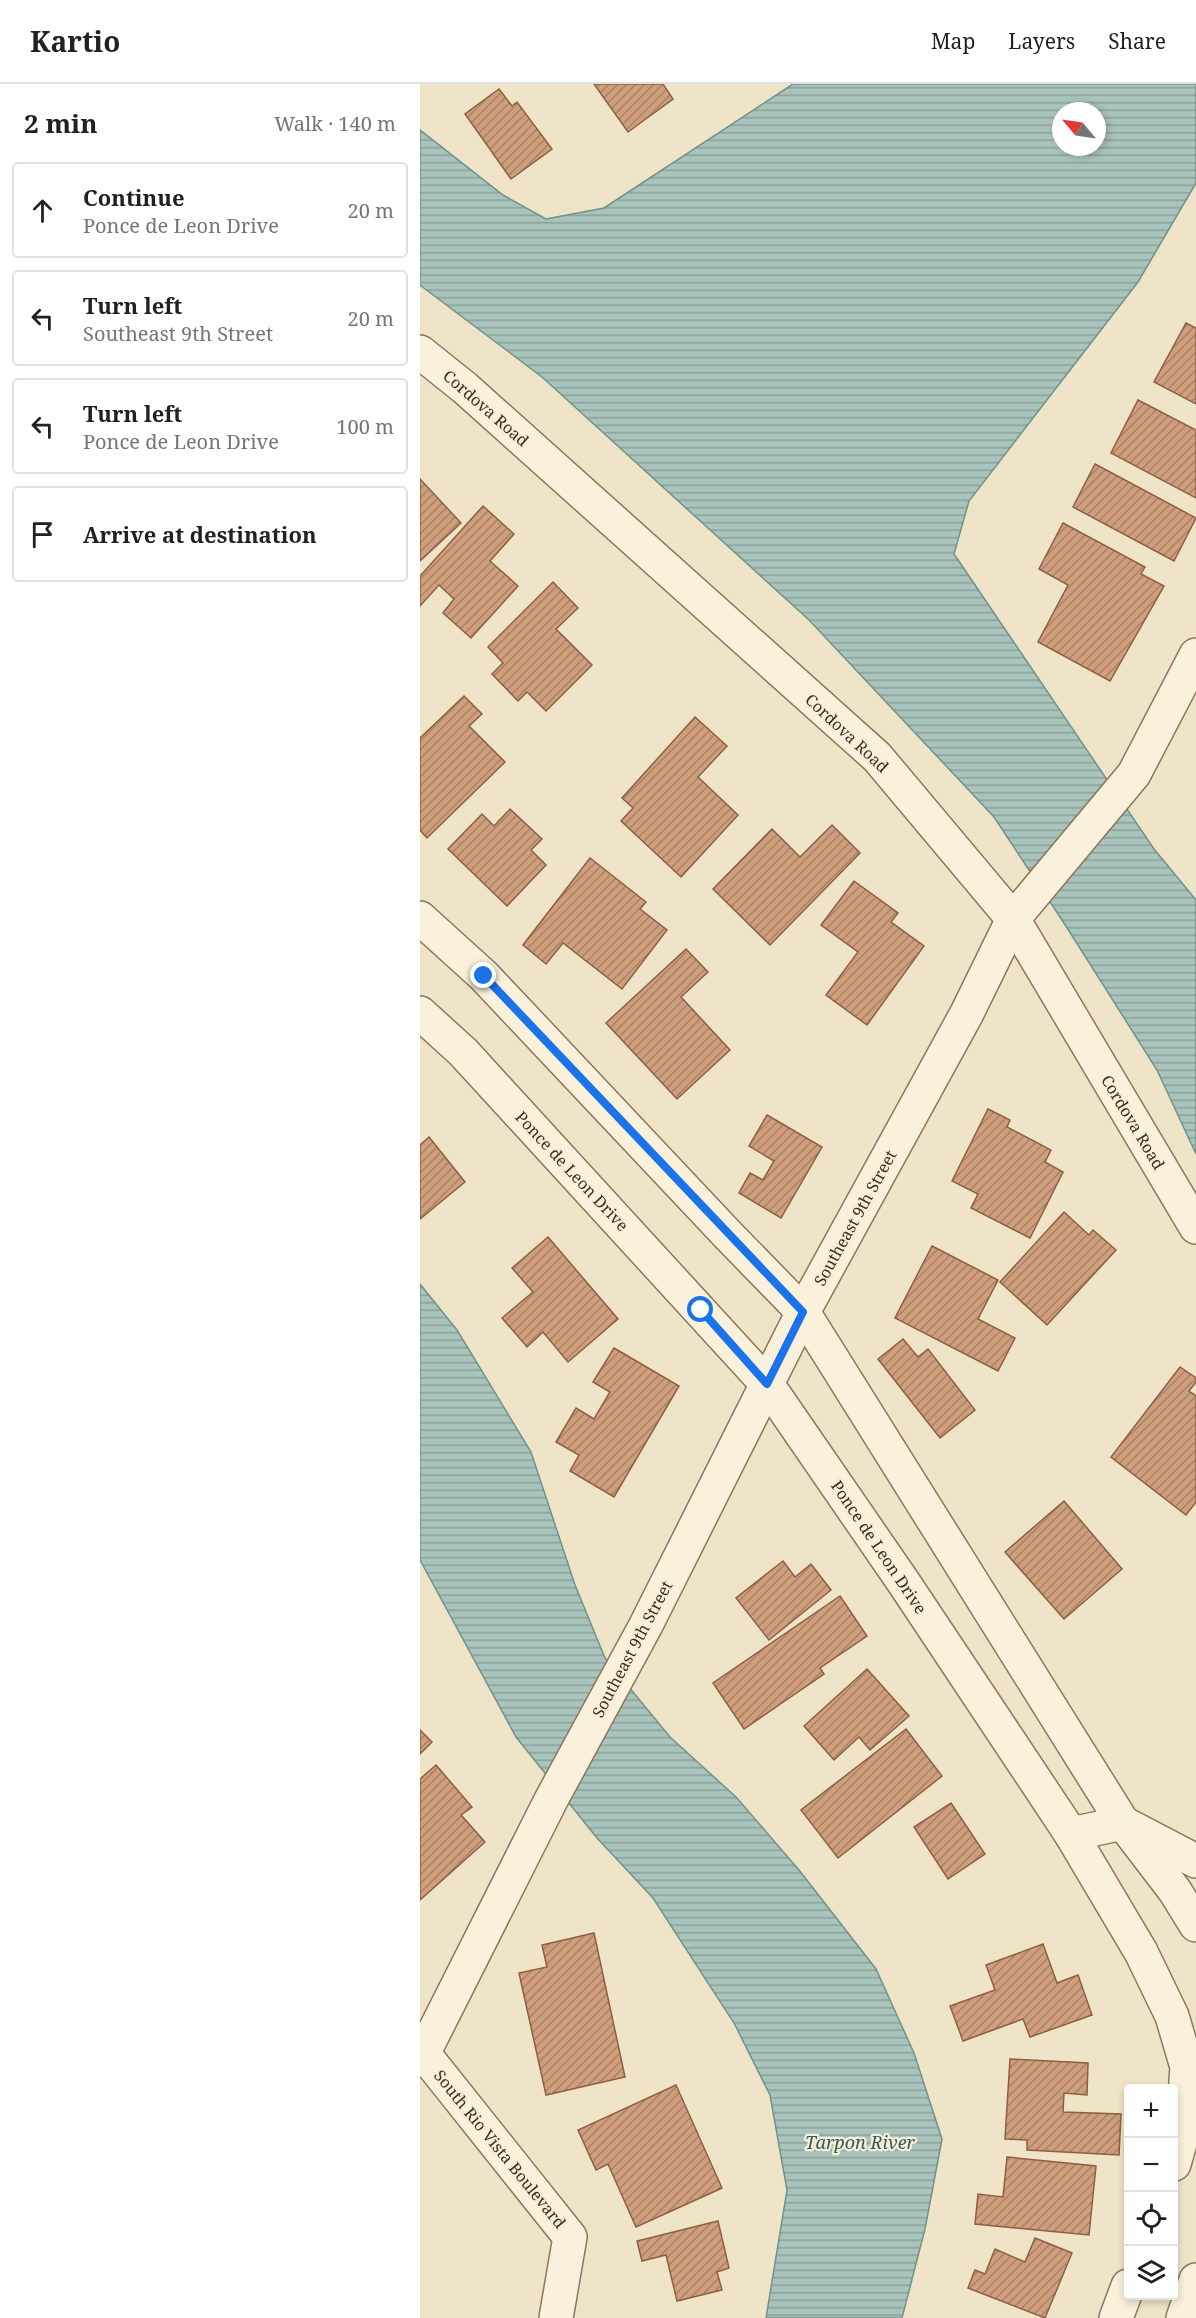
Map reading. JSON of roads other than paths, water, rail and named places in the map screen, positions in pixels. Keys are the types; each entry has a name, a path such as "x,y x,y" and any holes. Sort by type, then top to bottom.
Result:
{"street":[{"name":"Cordova Road","path":"420,352 465,388 877,757 1013,920 1196,1227"},
{"name":"Southeast 9th Street","path":"421,2054 550,1800 646,1625 803,1312 967,1013 1013,920 1134,774 1196,656"},
{"path":"420,918 484,976 803,1312 1123,1823 1175,1891 1196,1924"},
{"name":"Ponce de Leon Drive","path":"420,1013 463,1052 767,1384 898,1574 1071,1834 1141,1952 1172,2016 1187,2067 1182,2136 1178,2148"},
{"path":"1071,1834 1123,1823 1196,1861"},
{"name":"South Rio Vista Boulevard","path":"421,2054 570,2237 556,2318"},
{"path":"1183,2318 1196,2280"},
{"path":"1116,2318 1124,2297"}],"water":[{"path":"793,84 1196,84 1196,183 1138,282 969,501 954,554 1154,849 1196,900 1196,1154 1157,1070 994,817 809,620 542,377 420,285 420,130 503,195 546,219 604,208"},
{"name":"Tarpon River","path":"420,1284 457,1330 531,1452 575,1585 605,1658 670,1737 736,1797 799,1870 876,1969 914,2053 942,2139 925,2229 902,2318 766,2318 787,2190 770,2095 734,2023 653,1898 597,1838 516,1737 420,1560"}]}
